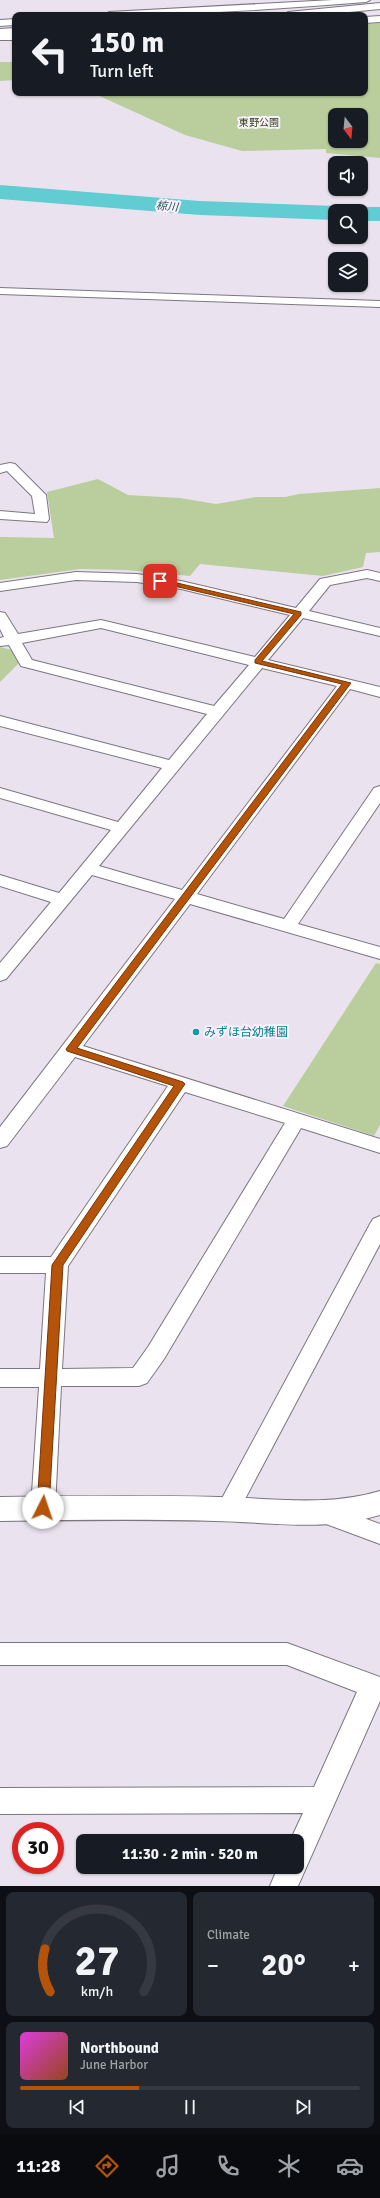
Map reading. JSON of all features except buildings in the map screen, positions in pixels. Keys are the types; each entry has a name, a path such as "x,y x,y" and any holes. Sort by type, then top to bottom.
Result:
{"main road":[{"path":"286,11 380,6"},
{"path":"368,12 380,11"},
{"path":"368,15 380,14"},
{"path":"368,20 380,19"},
{"path":"0,32 12,31"},
{"path":"0,37 12,37"},
{"path":"0,1509 228,1509 299,1515 341,1513 380,1503"}],"street":[{"path":"226,0 232,8"},
{"path":"286,11 310,0"},
{"path":"137,12 174,8 232,8 286,11 366,0"},
{"path":"0,23 12,22"},
{"path":"0,291 380,304"},
{"path":"0,469 10,467 39,495 42,519 0,515"},
{"path":"0,975 325,582 367,574 380,577"},
{"path":"0,587 76,576 137,578 181,585 380,632"},
{"path":"0,616 7,641 26,663 218,712"},
{"path":"7,641 101,624 380,692"},
{"path":"0,1141 187,897 347,683"},
{"path":"0,720 172,766"},
{"path":"288,926 380,791"},
{"path":"0,793 122,828"},
{"path":"88,869 380,953"},
{"path":"0,880 63,900"},
{"path":"71,1049 380,1146"},
{"path":"43,1508 57,1265 180,1084"},
{"path":"0,1378 139,1377 156,1353 297,1119"},
{"path":"228,1509 380,1224"},
{"path":"0,1265 57,1265"},
{"path":"325,1514 380,1534"},
{"path":"0,1654 287,1654 377,1687 304,1840"},
{"path":"0,1801 322,1800"},
{"path":"284,1886 289,1874"}],"green space":[{"name":"東野公園","path":"380,23 380,158 326,153 326,149 242,151 185,135 100,96 368,96 368,24"},
{"path":"0,62 12,62 12,80 0,81"},
{"path":"98,479 128,495 180,498 216,504 256,497 285,497 299,494 380,488 380,552 366,553 363,567 323,576 200,564 190,576 126,570 80,569 0,580 0,537 54,538 47,492"},
{"path":"0,647 12,650 19,663 0,682"},
{"path":"376,963 380,964 380,1125 374,1136 283,1106"}],"waterway":[{"name":"椋川","path":"0,192 200,208 328,213"},
{"name":"椋川","path":"368,214 380,214"}],"place":[{"name":"みずほ台幼稚園","path":"196,1032"}],"route":[{"path":"43,1508 57,1265 180,1084 71,1049 347,683 258,662 299,613 160,581"}]}
